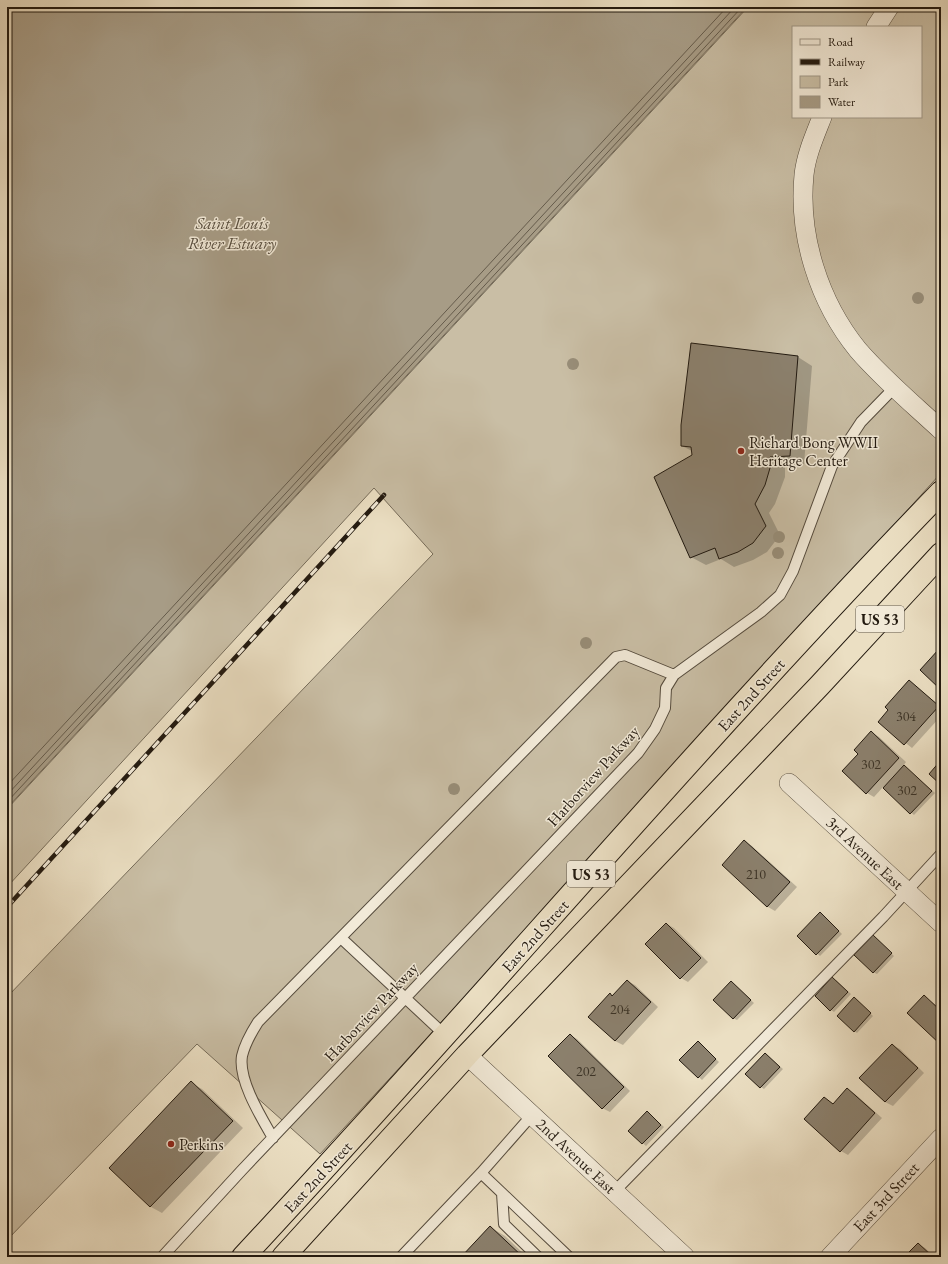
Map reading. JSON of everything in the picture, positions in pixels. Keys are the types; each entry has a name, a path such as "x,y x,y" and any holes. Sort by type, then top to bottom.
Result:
{"highway":[{"name":"East 2nd Street","path":"243,1257 446,1036 816,623 941,492"},
{"name":"East 2nd Street","path":"283,1257 467,1055 820,685 941,554"},
{"path":"446,1036 467,1055"}],"street":[{"path":"877,26 889,7"},
{"path":"822,118 814,137 804,174 804,211 811,255 824,292 838,322 859,350 941,430"},
{"name":"3rd Avenue East","path":"789,783 941,923"},
{"name":"2nd Avenue East","path":"467,1055 685,1257"},
{"name":"East 3rd Street","path":"830,1257 941,1138"}],"lane":[{"name":"Harborview Parkway","path":"162,1257 638,752 655,729 665,708 666,688 674,675 761,612 780,595 793,570 832,466 862,422 896,387"},
{"path":"273,1138 258,1112 242,1073 242,1057 247,1039 258,1022 616,657 625,655 674,675"},
{"path":"614,1192 907,892 941,854"},
{"path":"341,938 446,1036"},
{"path":"401,1257 481,1173 532,1115"},
{"path":"481,1173 569,1257"},
{"path":"502,1193 504,1224 538,1257"}],"green space":[{"path":"748,7 941,7 941,473 567,886 320,1154 197,1044 7,1240 7,997 433,554 374,488 7,887 7,809"}],"water":[{"name":"Saint Louis River Estuary","path":"7,7 747,7 7,808"}],"building":[{"name":"Richard Bong WWII Heritage Center","path":"691,343 798,356 790,456 770,457 770,468 765,485 755,504 766,526 753,543 738,552 719,559 715,548 690,558 654,477 692,455 691,447 681,446 681,425"},
{"path":"939,649 941,651 941,690 920,670"},
{"path":"909,680 939,706 904,745 878,722 888,710 885,707"},
{"path":"871,731 899,758 866,794 842,771 858,754 854,750"},
{"path":"941,760 941,785 929,774"},
{"path":"904,765 932,791 910,814 883,788"},
{"path":"744,840 790,882 767,907 722,865"},
{"path":"820,912 839,931 816,955 797,936"},
{"path":"666,923 701,958 680,979 645,944"},
{"path":"873,935 892,953 873,973 854,955"},
{"path":"832,977 848,992 830,1011 815,996"},
{"path":"627,980 651,1002 615,1041 588,1017 610,993 612,996"},
{"path":"731,981 751,1000 733,1019 713,1000"},
{"path":"924,995 941,1011 941,1045 907,1013"},
{"path":"854,997 871,1013 854,1032 837,1016"},
{"path":"570,1034 624,1087 602,1109 548,1056"},
{"path":"698,1041 716,1059 698,1078 679,1060"},
{"path":"892,1044 918,1068 885,1102 859,1078"},
{"path":"765,1053 780,1067 760,1088 745,1074"},
{"name":"Perkins","path":"191,1081 233,1121 150,1207 109,1168"},
{"path":"847,1088 875,1113 840,1152 804,1119 824,1097 833,1104"},
{"path":"647,1111 661,1125 642,1144 628,1131"},
{"path":"490,1226 523,1257 461,1257"},
{"path":"918,1243 933,1257 904,1257"}],"railway":[{"path":"7,907 384,495"}],"place":[{"name":"Richard Bong WWII Heritage Center","path":"741,451"},
{"name":"Perkins","path":"171,1144"}]}
